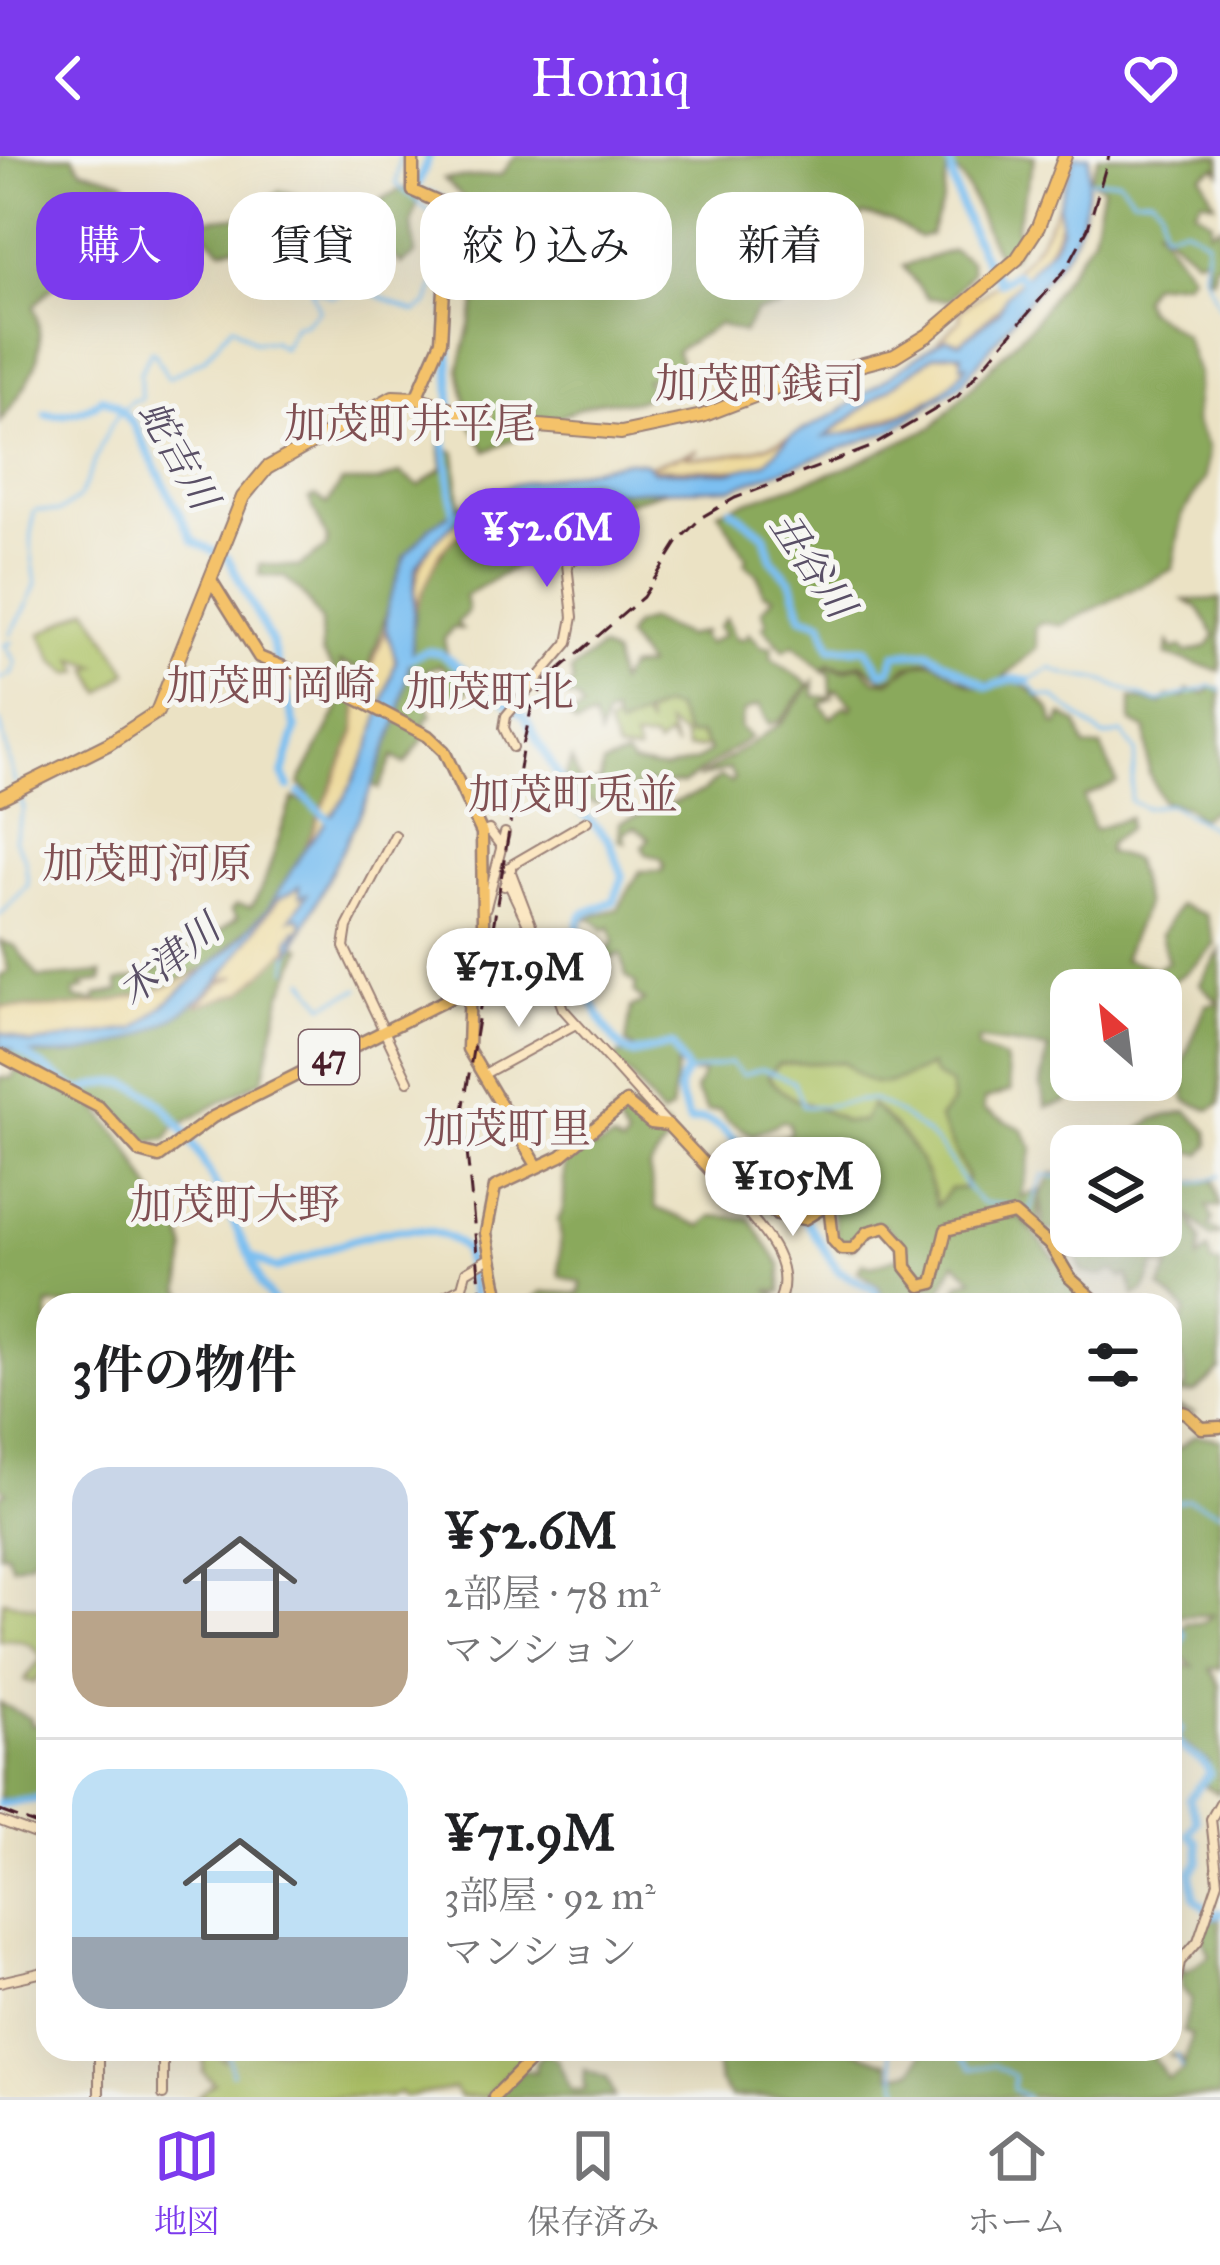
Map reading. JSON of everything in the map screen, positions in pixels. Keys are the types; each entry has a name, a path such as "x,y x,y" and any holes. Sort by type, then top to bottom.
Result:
{"highway":[{"path":"539,426 621,433 702,416 797,380 879,363 922,340 997,279 1038,227 1065,156"},
{"path":"0,798 158,712 242,497 260,472 378,403 416,398 460,416 483,419"}],"main road":[{"path":"413,156 413,191 443,206 455,226 446,255 441,341 416,398"},
{"path":"211,580 244,641 279,668 347,694 426,735 444,751 482,833 483,914 470,988 468,1048 536,1164"},
{"name":"47","path":"0,1055 99,1107 140,1152 159,1157 187,1134 470,988"},
{"path":"497,1293 486,1230 495,1187 561,1156 626,1102 651,1123 668,1125 724,1186 798,1219 829,1204 832,1240 843,1250 854,1249 868,1232 885,1226 906,1250 909,1274 925,1287 933,1283 947,1229 1017,1215 1051,1246 1072,1280 1087,1293"},
{"path":"1182,1412 1202,1428 1220,1427"},
{"path":"494,2097 530,2061"}],"street":[{"path":"513,747 504,728 514,706 568,643 573,617 567,564 625,525"},
{"path":"587,821 506,876 574,1025 668,1125"},
{"path":"482,833 489,830 502,846"},
{"path":"483,914 505,833"},
{"path":"395,835 344,942 408,1081"},
{"path":"513,981 555,958"},
{"path":"486,1073 574,1025"},
{"path":"724,1186 782,1262 781,1293"},
{"path":"451,1293 462,1287 471,1269 488,1259"},
{"path":"1182,1960 1195,1946 1220,1871 1210,1819 1220,1803"},
{"path":"2,1822 36,1835"},
{"path":"0,1982 36,1974"},
{"path":"99,2061 99,2097"},
{"path":"163,2095 164,2061"}],"green space":[{"path":"0,156 73,156 81,169 123,181 133,192 36,192 38,355 28,381 0,423"},
{"path":"515,156 1035,156 1016,226 1020,243 1012,257 1001,259 964,182 948,166 943,202 930,235 919,238 891,221 864,215 864,192 696,192 696,300 784,300 780,308 756,312 743,333 719,324 676,351 682,365 646,380 652,392 646,397 585,406 486,451 470,423 459,369 477,300 672,300 672,192 458,192 444,179 501,175"},
{"path":"1099,156 1220,156 1220,173 1216,167 1202,175 1215,203 1202,199 1195,210 1211,220 1210,230 1220,225 1220,263 1215,262 1213,277 1208,277 1206,256 1195,258 1156,225 1191,274 1186,281 1150,284 1142,299 1146,309 1184,335 1198,374 1195,421 1208,448 1205,479 1182,515 1173,569 1062,625 1041,622 1035,628 1037,647 997,684 966,680 944,661 934,659 884,680 861,663 844,668 829,664 823,670 794,645 784,650 763,627 767,623 762,610 774,597 763,593 758,574 744,563 747,558 718,511 845,468 934,426 1033,323 1093,236 1103,187 1090,180"},
{"path":"406,188 419,195 412,222 415,255 402,264 396,259 395,192"},
{"path":"228,218 228,248 221,249 204,233 204,220"},
{"path":"953,250 970,261 972,271 949,300 927,298 903,266"},
{"path":"440,443 455,453 460,504 405,556 358,702 355,732 295,871 268,908 210,966 142,997 78,1008 0,1007 0,977 9,971 0,941 15,946 39,978 102,973 102,981 81,984 85,988 74,992 75,999 96,1001 96,995 119,991 117,982 150,972 195,948 237,918 231,910 237,905 251,907 294,798 303,802 308,792 299,784 355,677 363,671 340,663 344,676 339,677 322,654 321,621 303,594 284,577 259,575 260,564 298,567 326,548 328,540 309,499 315,496 327,504 342,482 378,482 400,473 419,486 443,468"},
{"path":"671,489 556,524 554,539 542,551 465,596 468,611 457,623 462,629 453,628 444,639 447,655 474,685 457,700 445,694 446,671 440,665 425,670 436,697 426,703 432,715 424,721 429,731 405,764 393,757 379,789 372,785 400,706 416,607 427,574 450,541 483,524 613,491"},
{"path":"1220,599 1220,671 1166,655 1169,642 1174,650 1182,647 1186,653 1208,646 1215,636 1198,608 1184,600"},
{"path":"88,608 128,672 102,693 89,669 97,666 74,659 81,672 70,674 54,661 41,634"},
{"path":"726,618 735,638 745,639 749,633 762,647 772,647 771,658 809,684 780,721 769,724 759,705 744,711 740,728 751,737 683,784 646,783 596,804 571,793 564,778 572,760 581,787 600,781 603,765 626,756 632,764 665,769 696,761 710,751 700,735 687,736 675,709 663,706 618,728 613,714 605,717 599,736 593,718 576,725 569,717 583,709 577,699 560,695 573,683 571,671 600,648 614,656 618,683 629,668 647,666 626,637 634,625 649,620 686,636 705,631 700,635 707,644 724,635 718,627"},
{"path":"932,661 973,685 1021,684 1048,707 1054,723 1058,725 1062,715 1078,724 1085,747 1101,747 1117,782 1084,797 1094,830 1129,817 1128,829 1109,843 1107,852 1134,860 1145,905 1123,959 1156,968 1168,962 1161,935 1179,905 1206,915 1215,944 1182,975 1182,969 1050,969 1050,1101 1067,1102 1046,1107 1041,1085 1048,1049 978,1040 978,1049 1005,1059 1011,1091 984,1100 984,1110 1022,1129 1033,1148 1021,1197 1040,1190 1033,1231 1020,1215 1000,1215 1021,1219 1085,1293 955,1293 959,1284 973,1278 955,1262 940,1293 881,1293 879,1286 858,1271 862,1263 872,1266 898,1257 917,1284 928,1288 935,1283 939,1262 931,1284 919,1283 907,1267 906,1248 883,1224 868,1230 852,1249 838,1246 832,1206 851,1195 834,1182 837,1176 797,1167 777,1142 790,1133 789,1123 783,1121 753,1135 727,1120 720,1110 707,1111 695,1091 703,1073 689,1074 677,1065 671,1110 662,1116 632,1077 613,1063 619,1055 637,1052 626,1043 631,1008 644,1001 634,993 636,984 626,976 621,954 601,963 592,960 588,975 576,949 585,947 603,957 614,941 610,927 604,930 590,917 583,921 575,944 581,918 618,909 640,871 662,871 664,866 661,858 646,854 643,847 649,838 635,827 623,832 625,842 619,840 620,822 702,792 720,777 731,782 729,769 697,779 782,723 814,681 814,696 832,698 821,704 831,718 845,705 850,709 853,705 837,690 831,695 830,674 824,672 829,667 844,671 860,665 875,680 889,682 908,666","holes":["844,1062 877,1083 896,1081 931,1066 934,1075 951,1085 952,1103 939,1119 967,1176 965,1188 950,1189 936,1206 913,1150 871,1105 863,1121 845,1122 794,1099 768,1076 778,1064"]},
{"path":"1211,687 1220,689 1220,816 1211,811 1199,819 1187,807 1162,801 1149,774 1146,730 1131,722 1131,698 1162,704 1168,697 1186,697 1188,690 1206,693"},
{"path":"663,705 675,709 709,747 687,749 683,736 667,725 676,749 668,737 657,746 654,740 634,740 638,753 617,751 607,726 616,721 619,728 642,717 649,727 645,717"},
{"path":"293,945 302,948 281,996 263,1079 174,1128 167,1139 143,1142 124,1121 0,1054 0,1047 63,1054 126,1040 183,1009 237,964 226,976 237,976 198,1005 243,992 282,952 291,953"},
{"path":"1220,950 1220,1104 1209,1110 1185,1100 1183,1062 1206,1005 1218,1002 1200,984"},
{"path":"844,1062 876,1082 896,1080 930,1065 951,1085 952,1103 940,1119 967,1176 965,1188 936,1206 913,1150 872,1106 863,1121 845,1122 794,1099 768,1076 778,1064"},
{"path":"16,1069 93,1104 126,1144 157,1200 178,1216 186,1250 184,1293 36,1293 36,1552 30,1561 12,1566 6,1552 0,1554 0,1496 6,1492 0,1486 0,1078 12,1078"},
{"path":"633,1106 668,1129 666,1143 649,1168 656,1208 701,1226 712,1216 749,1218 781,1266 781,1292 580,1293 581,1283 560,1276 558,1220 564,1204 568,1148 589,1138 593,1149 613,1140 622,1146 627,1139 613,1115 632,1116"},
{"path":"1187,1111 1208,1132 1209,1145 1201,1154 1182,1151 1182,1125 1145,1125"},
{"path":"1050,1177 1050,1230 1043,1231 1041,1195"},
{"path":"1214,1180 1220,1207 1207,1206 1213,1220 1209,1226 1220,1234 1211,1237 1187,1213 1201,1240 1198,1260 1208,1249 1212,1263 1220,1264 1220,1370 1195,1392 1182,1394 1186,1388 1182,1321 1186,1311 1182,1293 1166,1293 1160,1287 1170,1266 1155,1264 1140,1293 1134,1293 1127,1274 1122,1278 1114,1270 1101,1276 1082,1272 1078,1257 1182,1257 1182,1189 1186,1183"},
{"path":"1195,1435 1220,1439 1220,1669 1210,1668 1220,1686 1219,1794 1204,1785 1209,1762 1182,1743 1182,1666 1193,1666 1182,1657 1182,1628 1213,1615 1182,1616 1182,1446"},
{"path":"3,1600 36,1607 36,1650 24,1642 0,1640"},
{"path":"36,1665 34,1683 24,1680"},
{"path":"0,1703 36,1725 36,1800 0,1800"},
{"path":"1220,1917 1220,2097 730,2097 719,2081 716,2061 882,2061 892,2075 913,2070 918,2061 1156,2061 1168,2079 1182,2070 1179,2061 1184,2065 1191,2035 1183,2032 1191,1999 1182,1988 1182,1966 1185,1972 1210,1955 1201,1937 1211,1920"},
{"path":"204,2061 520,2061 485,2097 460,2097 453,2089 405,2097 400,2092 389,2097 197,2097 214,2083 203,2072"},
{"path":"536,2061 558,2061 571,2090 585,2090 584,2070 607,2078 615,2097 493,2097 522,2070 535,2072"}],"sand":[{"path":"1059,203 1063,206 1051,245 1024,281 960,343 947,339 936,344 960,320 960,310 1029,254"},
{"path":"956,353 967,363 954,385 915,408 815,445 933,356"},
{"path":"790,437 765,463 743,470 642,468 698,450 687,456 737,454"},
{"path":"592,480 613,491 462,532 441,551 416,607 417,577 428,550 459,517 498,498"},
{"path":"386,628 395,664 375,736 336,815 306,847 355,732 358,702"},
{"path":"299,886 307,894 291,919 300,917 302,926 294,943 289,939 288,949 243,992 196,1006 222,982 237,976 217,981 279,898"},
{"path":"210,966 136,1029 30,1044 0,1032 0,1007 108,1002 159,989"}],"water":[{"path":"1075,156 1089,156 1085,204 1068,250 960,385 892,430 732,488 613,491 591,480 470,508 431,545 415,569 412,650 399,716 363,808 291,953 289,939 297,928 294,943 302,926 300,917 291,919 307,894 300,896 299,886 273,904 218,981 172,1019 87,1052 58,1055 0,1047 0,1032 30,1044 136,1029 230,949 268,908 306,847 344,799 370,747 396,660 386,628 388,604 405,556 430,527 484,491 628,461 646,463 653,471 729,472 765,463 790,437 839,412 936,344 947,339 960,343 998,312 1006,295 1054,244 1061,229 1059,203","holes":["962,354 961,365 967,364 923,404 863,430 824,437 933,356"]}],"waterway":[{"path":"400,156 396,184 420,204"},
{"path":"417,187 429,156"},
{"path":"939,156 951,165 962,208 1000,283 1015,273 1029,284"},
{"path":"1090,181 1119,180 1133,198 1151,197 1161,207 1163,231 1185,227 1207,240 1204,274 1220,308"},
{"path":"154,352 168,378 204,359 233,325 254,342 273,341 283,348 295,325 304,324 319,310 315,300"},
{"path":"387,300 415,312 429,300"},
{"path":"449,300 451,402 444,435 454,515"},
{"path":"136,400 141,399 140,373 151,351"},
{"name":"蛇吉川","path":"46,414 76,412 102,398 115,404 134,425 193,541 228,558 272,644 296,729 283,774 289,787"},
{"path":"79,497 114,420 133,400"},
{"path":"36,510 59,512 77,499"},
{"name":"丑谷川","path":"731,509 765,535 772,560 792,582 802,616 822,622 831,648 866,648 882,672 890,669 896,654 928,652 988,687 1013,679 1028,681"},
{"path":"31,548 33,512"},
{"path":"30,599 36,583 31,549"},
{"path":"10,635 29,602"},
{"path":"0,679 11,674 16,663 5,645 12,642"},
{"path":"407,659 427,651 440,653 524,716 574,804 609,840 623,876 614,901 583,914 578,927 582,968 598,1014 621,1048 633,1054 672,1045 687,1072 679,1090 690,1122 714,1123 746,1148 769,1146 785,1161 806,1216"},
{"path":"1220,690 1211,686 1158,702 1051,668 1028,681 1038,695 1054,697 1104,737 1122,733 1136,752 1130,801 1145,808 1169,804 1220,832"},
{"path":"0,722 15,784"},
{"path":"0,915 28,885 25,859 14,839 24,809 18,793"},
{"name":"蛇吉川","path":"300,793 333,823"},
{"path":"288,971 289,954"},
{"path":"305,980 324,1005 359,989"},
{"path":"18,1050 78,1091 129,1084 153,1097 194,1146 250,1256 276,1269 372,1235 423,1230 445,1236 464,1249 473,1293"},
{"path":"687,1073 730,1063 743,1075 762,1069 794,1082 803,1106 876,1101 930,1137 982,1203 1018,1206 1028,1215 1043,1175 1050,1176"},
{"path":"1182,1182 1220,1176"},
{"path":"806,1220 838,1271 876,1293"},
{"path":"251,1258 267,1293"},
{"path":"1182,1500 1220,1512"},
{"path":"1182,1634 1182,1638"},
{"path":"1182,1748 1210,1773 1189,1798 1197,1821 1189,1834 1198,1843 1199,1861 1191,1873 1195,1898 1212,1915 1220,1913"},
{"path":"0,1804 36,1799"},
{"path":"230,2061 232,2074"},
{"path":"892,2061 902,2097"},
{"path":"964,2061 971,2069 993,2065 1014,2076 1013,2089 1027,2097"},
{"path":"1179,2061 1181,2067"}],"tunnel":[{"path":"483,419 539,426"}],"railway":[{"path":"481,1293 463,1111 532,706 546,681 643,597 679,540 702,517 735,498 871,447 958,396 1066,269 1088,228 1109,156"},
{"path":"0,1811 36,1824"}],"district":[{"name":"加茂町銭司","path":"760,384"},
{"name":"加茂町井平尾","path":"410,424"},
{"name":"加茂町岡崎","path":"271,686"},
{"name":"加茂町北","path":"490,692"},
{"name":"加茂町兎並","path":"573,795"},
{"name":"加茂町河原","path":"147,864"},
{"name":"加茂町里","path":"507,1129"},
{"name":"加茂町大野","path":"235,1205"}],"water label":[{"name":"木津川","path":"169,960"}]}
